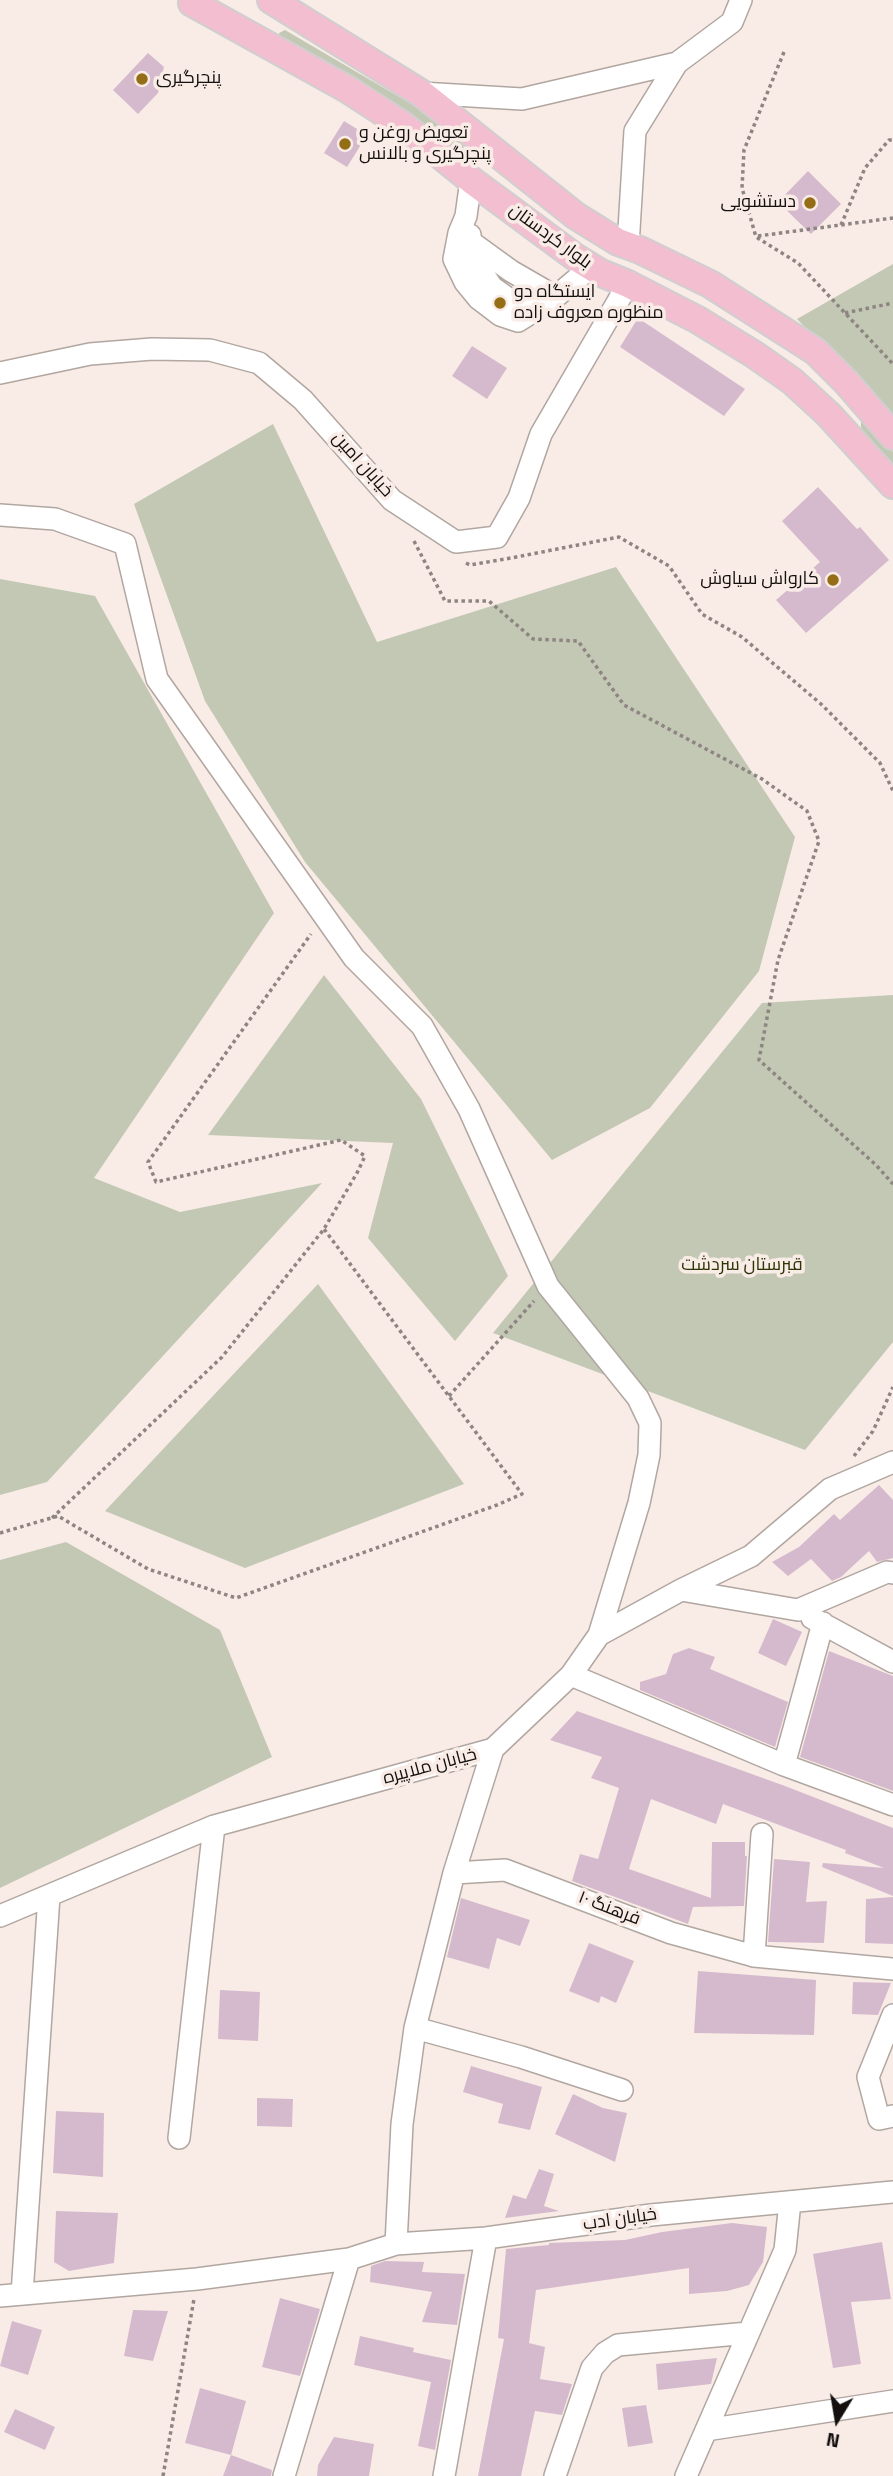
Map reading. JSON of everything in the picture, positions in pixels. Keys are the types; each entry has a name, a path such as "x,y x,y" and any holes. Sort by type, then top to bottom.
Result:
{"main road":[{"name":"بلوار کردستان","path":"271,0 421,93 576,216 618,242 710,284 815,351 893,436"},
{"name":"بلوار کردستان","path":"194,1 347,89 404,126 471,180 591,267 698,320 755,355 801,389 893,485"},
{"path":"801,389 829,389 831,367"},
{"path":"839,427 842,405 869,408"}],"street":[{"path":"628,246 635,131 677,63 732,22 741,0"},
{"path":"421,93 522,99 677,63"},
{"path":"471,180 466,216 459,233 454,259 465,282 499,315 518,321 555,298 591,267"},
{"path":"466,216 471,242 555,298"},
{"name":"خیابان امین","path":"0,373 90,354 152,349 210,350 259,363 303,400 393,500 456,542 496,537 519,498 541,434 628,284"},
{"path":"0,515 55,519 124,544 158,679 354,958 422,1027 469,1109 548,1286 638,1398 650,1423 649,1455 639,1503 598,1635"},
{"name":"خیابان ملاپیره","path":"0,1916 214,1826 493,1749 571,1675 598,1635 751,1556 830,1489 893,1462"},
{"path":"797,1611 887,1572 893,1573"},
{"path":"681,1590 797,1611 893,1662"},
{"path":"784,1765 823,1623"},
{"path":"571,1675 784,1765 893,1805"},
{"path":"396,2244 402,2124 415,2028 454,1873 493,1749"},
{"path":"179,2138 214,1826"},
{"path":"754,1956 762,1834"},
{"name":"فرهنگ ۱۰","path":"454,1873 505,1870 671,1933 754,1956 893,1969"},
{"path":"22,2294 49,1896"},
{"path":"893,2015 868,2077 879,2119 893,2116"},
{"path":"415,2028 521,2057 622,2090"},
{"name":"خیابان ادب","path":"0,2296 197,2279 349,2259 396,2244 485,2238 651,2215 893,2192"},
{"path":"685,2476 785,2250 790,2202"},
{"path":"444,2476 485,2238"},
{"path":"284,2476 349,2259"},
{"path":"555,2476 592,2368 605,2353 618,2345 748,2333"},
{"path":"706,2430 893,2401"}],"path":[{"path":"784,51 744,150 742,188 756,237 797,263 893,364"},
{"path":"841,225 865,169 889,140 893,140"},
{"path":"756,237 893,218"},
{"path":"845,313 893,303"},
{"path":"458,559 470,565 619,537 669,566 702,614 742,637 821,704 880,763 893,791"},
{"path":"424,544 413,539 445,601 489,601 533,639 578,640 624,705 762,779 807,811 819,841 778,960 759,1060 876,1165 893,1184"},
{"path":"51,1518 222,1357 324,1229 365,1156 341,1140 156,1182 148,1162 324,915"},
{"path":"0,1533 58,1516 148,1569 236,1598 497,1506 522,1494 324,1229"},
{"path":"449,1396 548,1286"},
{"path":"852,1460 873,1431 893,1387"},
{"path":"163,2476 197,2279"}],"green space":[{"path":"285,30 413,105 464,144 463,150 457,151 402,108 280,38 279,33"},
{"path":"893,264 893,420 797,319"},
{"path":"861,422 868,422 893,452 893,466 861,428"},
{"path":"273,424 377,642 616,567 795,837 759,971 650,1108 552,1160 305,862 205,701 134,504"},
{"path":"0,579 95,596 274,913 94,1178 180,1212 322,1183 47,1482 0,1495"},
{"path":"324,975 421,1099 508,1276 455,1341 368,1238 393,1143 208,1135"},
{"name":"قبرستان سردشت","path":"893,995 893,1342 805,1450 493,1333 762,1003"},
{"path":"318,1284 464,1484 245,1568 105,1511"},
{"path":"66,1542 220,1630 272,1757 0,1888 0,1560"}],"building":[{"name":"پنچرگیری","path":"148,53 164,67 158,93 138,114 113,90"},
{"name":"تعویض روغن و پنچرگیری و بالانس","path":"344,121 367,135 347,167 324,153"},
{"name":"دستشویی","path":"808,171 841,204 811,234 778,202"},
{"path":"638,318 745,389 724,416 620,347"},
{"path":"472,346 507,368 487,399 452,376"},
{"name":"کارواش سیاوش","path":"818,487 857,529 860,527 889,560 806,633 776,600 820,562 782,521"},
{"path":"879,1485 893,1500 893,1558 877,1562 869,1551 841,1577 832,1581 811,1559 788,1576 772,1562 799,1547 834,1514 840,1520"},
{"path":"773,1619 802,1632 786,1666 758,1653"},
{"path":"689,1648 715,1657 710,1669 788,1702 775,1747 640,1690 640,1682 666,1674 673,1654"},
{"path":"829,1651 893,1676 893,1791 800,1757"},
{"path":"577,1711 893,1828 893,1896 822,1867 823,1863 884,1868 845,1853 846,1850 723,1804 716,1824 651,1799 629,1869 711,1898 712,1842 745,1842 747,1856 744,1906 693,1907 688,1924 572,1881 580,1854 598,1859 619,1788 591,1778 602,1757 550,1740"},
{"path":"774,1859 810,1862 806,1902 827,1901 824,1943 768,1942"},
{"path":"893,1897 893,1944 865,1943 866,1899"},
{"path":"461,1898 530,1920 520,1946 497,1938 489,1969 447,1957"},
{"path":"589,1943 634,1961 616,2003 601,1996 599,2003 569,1991"},
{"path":"698,1971 816,1980 814,2035 694,2033"},
{"path":"853,1982 891,1983 878,2015 852,2014"},
{"path":"220,1990 260,1992 258,2041 218,2039"},
{"path":"471,2066 542,2087 530,2130 498,2123 503,2104 463,2092"},
{"path":"573,2094 603,2108 627,2113 615,2162 555,2134"},
{"path":"257,2098 293,2099 292,2127 257,2126"},
{"path":"56,2111 104,2113 103,2177 53,2173"},
{"path":"539,2169 554,2174 544,2206 559,2211 505,2218 513,2195 526,2199"},
{"path":"56,2211 118,2213 114,2263 69,2271 54,2262"},
{"path":"732,2223 767,2227 763,2262 749,2285 727,2291 689,2294 689,2268 536,2290 529,2343 545,2347 540,2379 572,2384 562,2415 535,2411 521,2476 478,2476 504,2339 498,2338 506,2249 549,2243 625,2240"},
{"path":"882,2242 891,2299 851,2302 861,2364 833,2368 813,2254"},
{"path":"385,2261 424,2262 422,2272 465,2274 457,2325 422,2322 432,2292 370,2282 371,2266"},
{"path":"280,2298 320,2309 300,2376 262,2367"},
{"path":"133,2310 168,2311 153,2361 124,2356"},
{"path":"12,2321 42,2330 28,2375 0,2366"},
{"path":"360,2336 414,2348 413,2352 451,2360 435,2450 418,2446 431,2382 354,2365"},
{"path":"717,2358 711,2384 658,2390 656,2364"},
{"path":"200,2388 246,2401 231,2455 185,2443"},
{"path":"646,2405 653,2443 628,2447 622,2408"},
{"path":"15,2409 55,2427 45,2450 4,2432"},
{"path":"334,2437 374,2444 369,2476 317,2476 318,2465"},
{"path":"231,2455 272,2470 271,2476 223,2476"}],"place":[{"name":"پنچرگیری","path":"142,79"},
{"name":"تعویض روغن و پنچرگیری و بالانس","path":"345,144"},
{"name":"دستشویی","path":"810,203"},
{"name":"ایستگاه دو منظوره معروف زاده","path":"500,303"},
{"name":"کارواش سیاوش","path":"833,580"}]}
